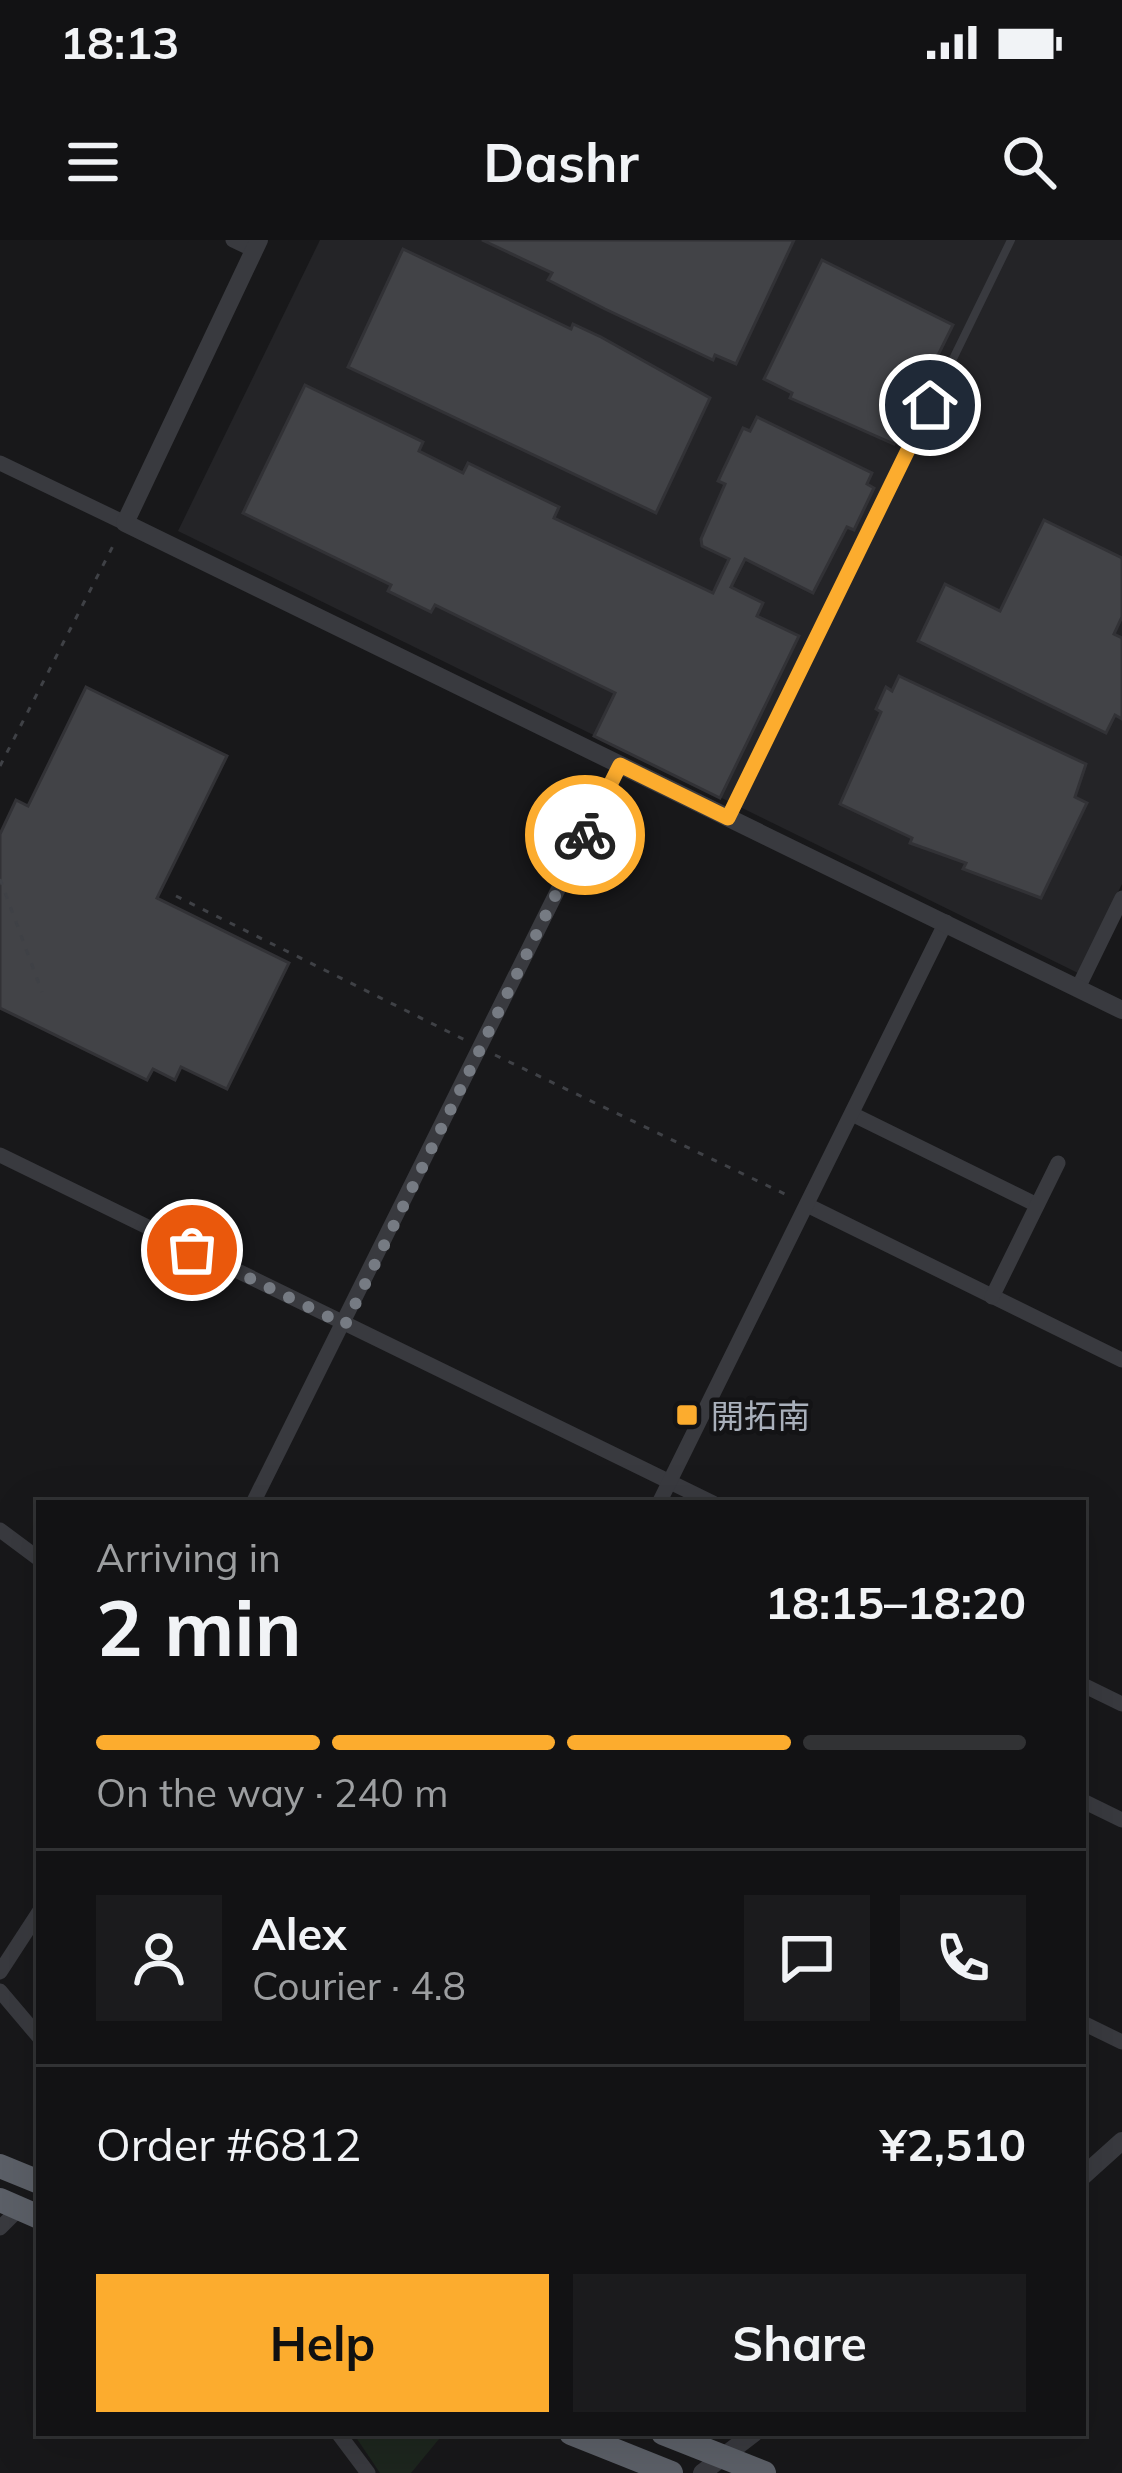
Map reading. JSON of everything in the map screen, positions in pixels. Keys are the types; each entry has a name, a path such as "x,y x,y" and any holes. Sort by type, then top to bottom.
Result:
{"highway":[{"path":"0,2166 36,2181"},
{"path":"578,2436 671,2473"},
{"path":"668,2436 713,2465 764,2473"}],"street":[{"path":"125,523 257,245 233,240"},
{"path":"0,463 1122,1010"},
{"path":"256,1500 620,765"},
{"path":"1078,988 1122,898"},
{"path":"661,1500 946,922"},
{"path":"852,1114 1037,1205"},
{"path":"0,1155 707,1500"},
{"path":"992,1297 1058,1163"},
{"path":"807,1205 1122,1360"},
{"path":"0,1530 36,1557"},
{"path":"1086,1686 1122,1704"},
{"path":"1086,1802 1122,1820"},
{"path":"0,1972 36,1917"},
{"path":"0,1991 36,2033"},
{"path":"1086,2024 1122,2042"},
{"path":"1086,2173 1122,2141"},
{"path":"0,2228 19,2209"},
{"path":"340,2436 368,2473"},
{"path":"713,2465 750,2436"}],"lane":[{"path":"728,818 1010,240"}],"path":[{"path":"0,766 125,523"},
{"path":"0,879 42,992"}],"shaded area":[{"path":"320,240 1122,240 1122,884 1078,973 178,531"},
{"path":"355,2436 442,2436 411,2473 380,2473"}],"building":[{"path":"482,240 794,240 736,364 715,355 713,360 605,309 548,280 552,273"},
{"path":"403,249 571,329 573,324 601,337 710,398 656,513 348,367"},
{"path":"822,260 953,325 894,444 790,398 792,393 764,379"},
{"path":"305,385 423,442 419,451 463,473 468,463 559,507 554,518 713,593 729,559 702,546 701,539 725,484 718,481 743,428 750,431 757,417 872,473 867,484 874,488 854,530 847,527 813,593 745,559 731,587 763,603 757,616 799,636 720,798 594,736 615,693 435,605 431,612 388,591 391,585 243,513"},
{"path":"1044,520 1122,558 1122,617 1114,634 1122,638 1122,719 1115,715 1106,733 918,641 945,584 1000,611"},
{"path":"899,676 1086,764 1075,797 1087,803 1041,898 963,869 966,863 910,843 912,838 840,804 881,712 876,709 886,687 892,691"},
{"path":"86,687 227,756 157,898 289,963 227,1089 181,1067 175,1080 153,1069 147,1080 0,1008 0,834 16,800 28,806"}],"way so far":[{"path":"192,1250 345,1325 585,835"}],"place":[{"name":"開拓南","path":"687,1415"}],"route":[{"path":"585,835 620,765 728,818 930,405"}]}
